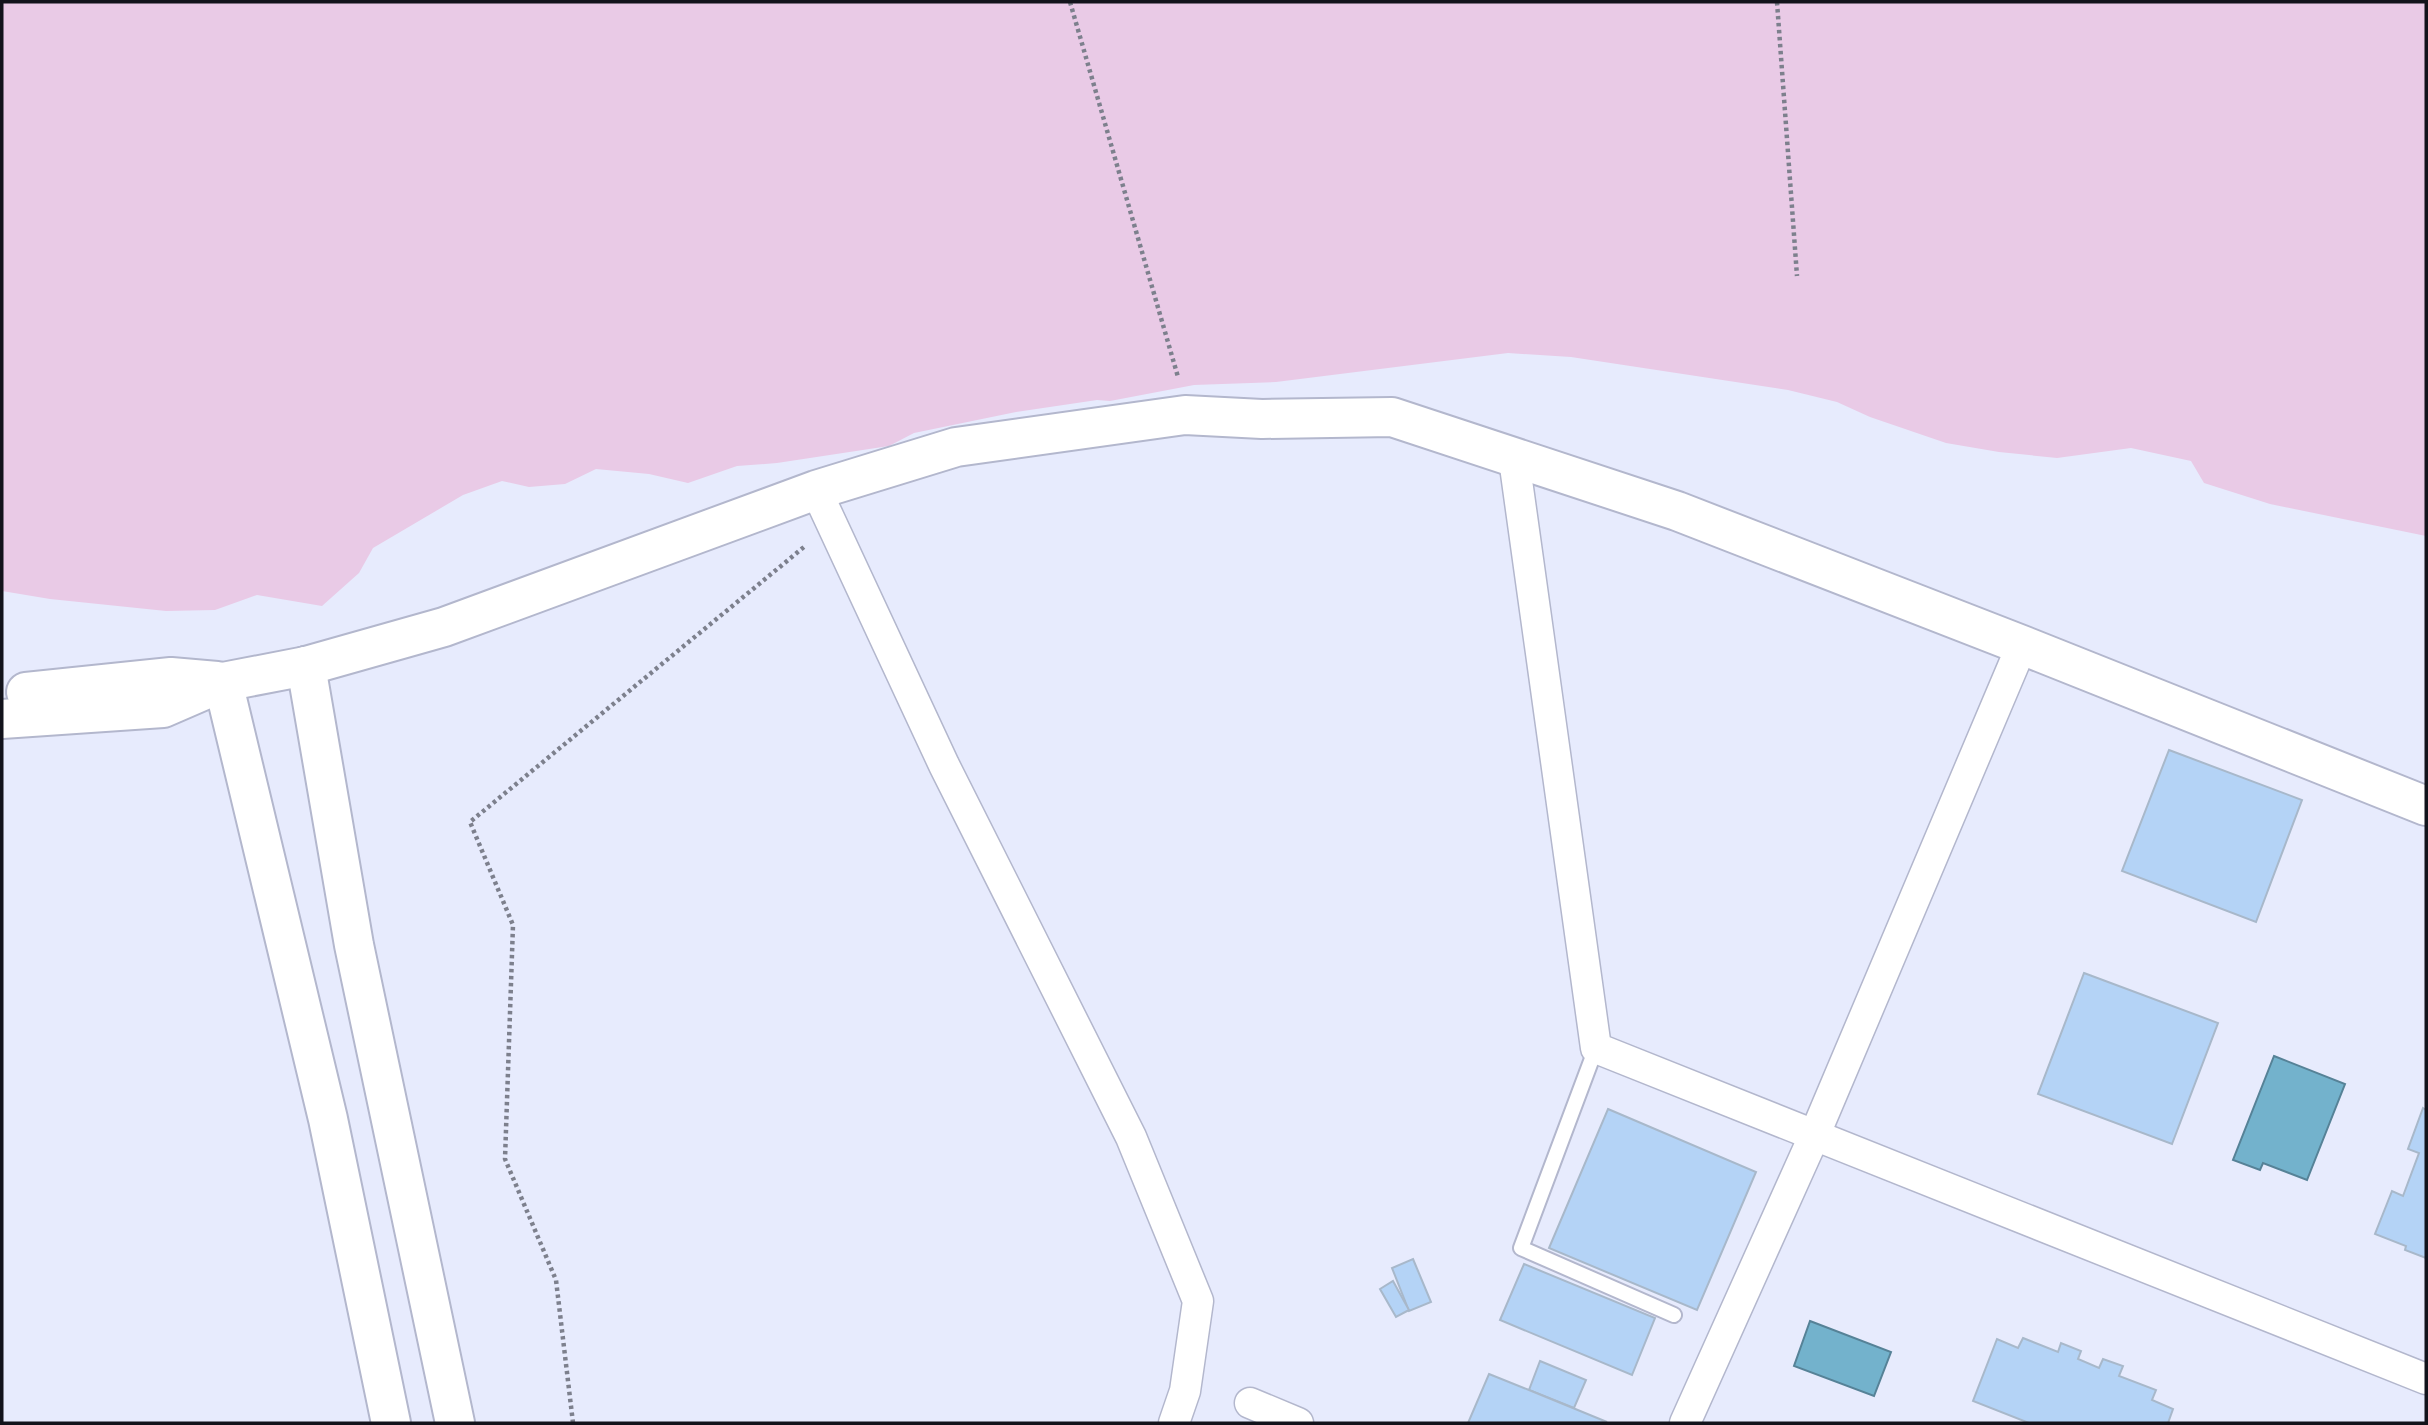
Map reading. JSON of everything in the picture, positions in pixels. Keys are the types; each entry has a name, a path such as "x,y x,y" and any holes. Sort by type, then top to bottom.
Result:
{"main road":[{"path":"2,719 163,708 223,682 306,666 444,627 816,489 956,447 1185,415 1262,419 1392,417 1677,511 2426,806"},
{"path":"306,666 354,945 455,1423"},
{"path":"2,695 171,677 223,682"},
{"path":"223,682 328,1119 390,1423"}],"street":[{"path":"1514,459 1596,1048 2426,1379"},
{"path":"816,489 944,765 1131,1137 1198,1301 1185,1391 1174,1423"},
{"path":"1685,1423 1815,1134 2022,645"},
{"path":"1250,1403 1298,1423"}],"lane":[{"path":"1596,1048 1521,1248 1674,1315"}],"path":[{"path":"1070,2 1175,363 1185,415"},
{"path":"1777,2 1797,276"},
{"path":"573,1423 556,1280 505,1159 513,925 470,822 832,525"}],"shaded area":[{"path":"2,2 2426,2 2426,536 2270,504 2204,483 2191,461 2131,448 2057,458 1999,452 1946,443 1870,417 1837,402 1788,390 1571,357 1508,353 1276,382 1194,385 1110,401 1097,400 1016,412 914,433 889,446 777,463 737,466 688,483 649,474 596,469 565,484 529,487 502,481 463,495 373,548 359,573 322,606 257,595 215,610 166,611 50,599 2,591"}],"water":[{"path":"2274,1056 2345,1084 2307,1180 2263,1163 2260,1170 2233,1160"},
{"path":"1810,1321 1891,1352 1874,1396 1794,1366"}],"building":[{"path":"2169,750 2302,800 2256,922 2122,871"},
{"path":"2084,973 2218,1023 2172,1144 2038,1094"},
{"path":"2423,1108 2426,1110 2426,1258 2405,1250 2406,1246 2375,1234 2392,1191 2403,1196 2419,1153 2408,1149"},
{"path":"1608,1109 1756,1172 1697,1310 1549,1248"},
{"path":"1413,1259 1431,1302 1409,1311 1392,1268"},
{"path":"1524,1264 1655,1318 1632,1375 1500,1320"},
{"path":"1393,1281 1409,1310 1396,1317 1380,1289"},
{"path":"2023,1338 2058,1352 2061,1343 2081,1351 2078,1359 2099,1368 2103,1359 2123,1366 2119,1376 2156,1390 2152,1400 2173,1409 2168,1423 2029,1423 1973,1401 1997,1339 2018,1348"},
{"path":"1540,1361 1586,1380 1574,1408 1529,1390"},
{"path":"1489,1374 1529,1390 1607,1422 1468,1423"}]}
